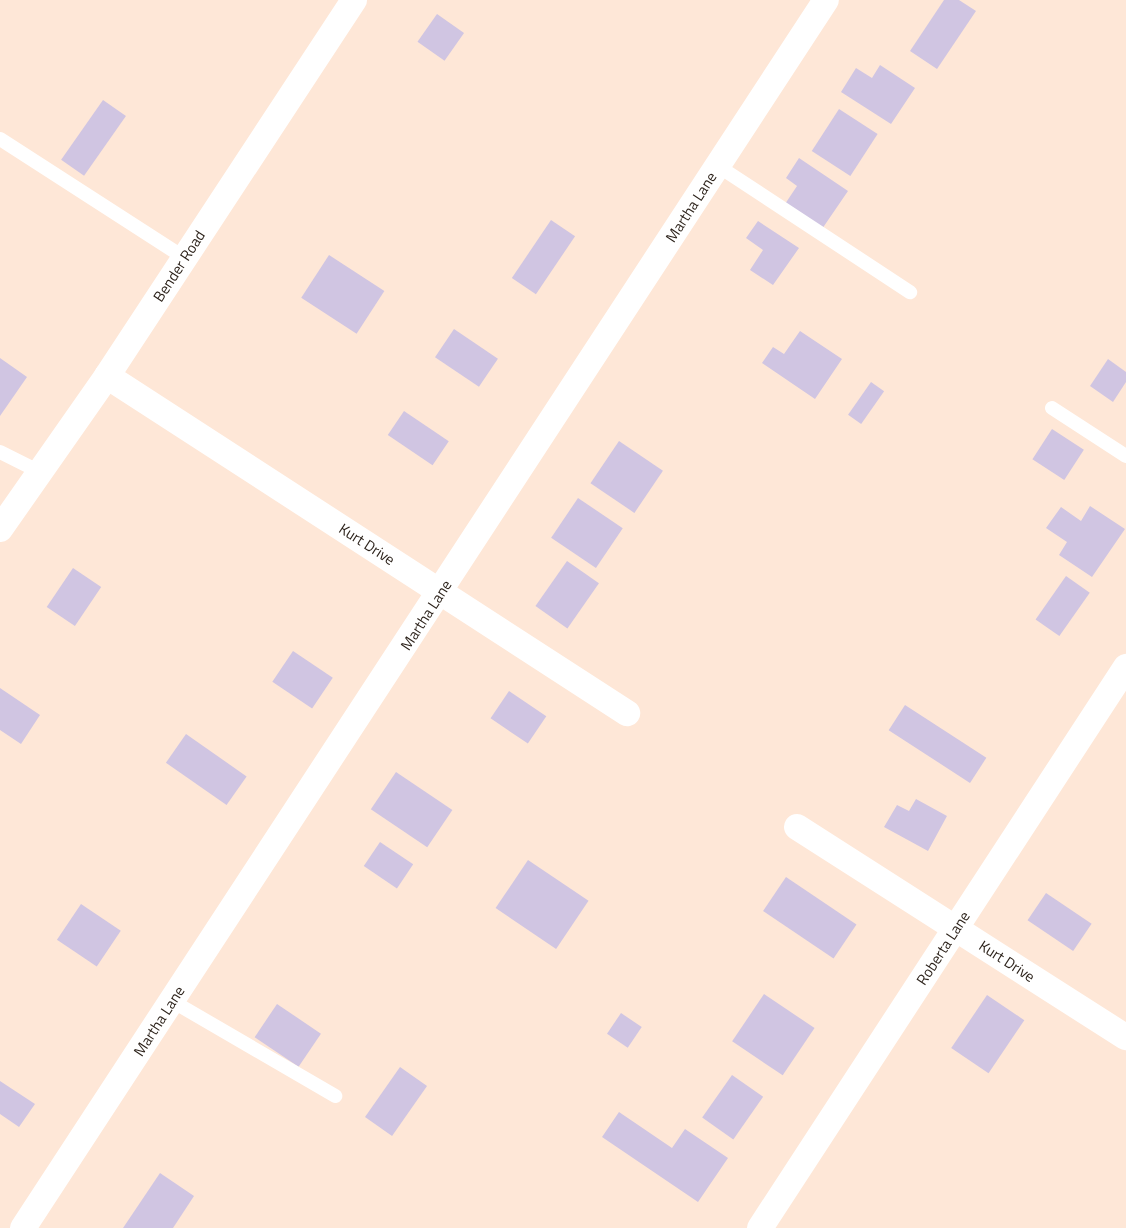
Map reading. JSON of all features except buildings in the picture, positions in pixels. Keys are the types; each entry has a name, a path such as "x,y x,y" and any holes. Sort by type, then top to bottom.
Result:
{"street":[{"name":"Bender Road","path":"0,529 38,471 107,376 354,0"},
{"name":"Martha Lane","path":"23,1228 826,0"},
{"name":"Kurt Drive","path":"107,376 627,713"},
{"name":"Roberta Lane","path":"760,1228 1126,667"},
{"name":"Kurt Drive","path":"797,827 1126,1037"}],"lane":[{"path":"0,139 185,258"},
{"path":"718,166 910,292"},
{"path":"1052,408 1126,456"},
{"path":"0,452 38,471"},
{"path":"172,1001 335,1096"}]}
